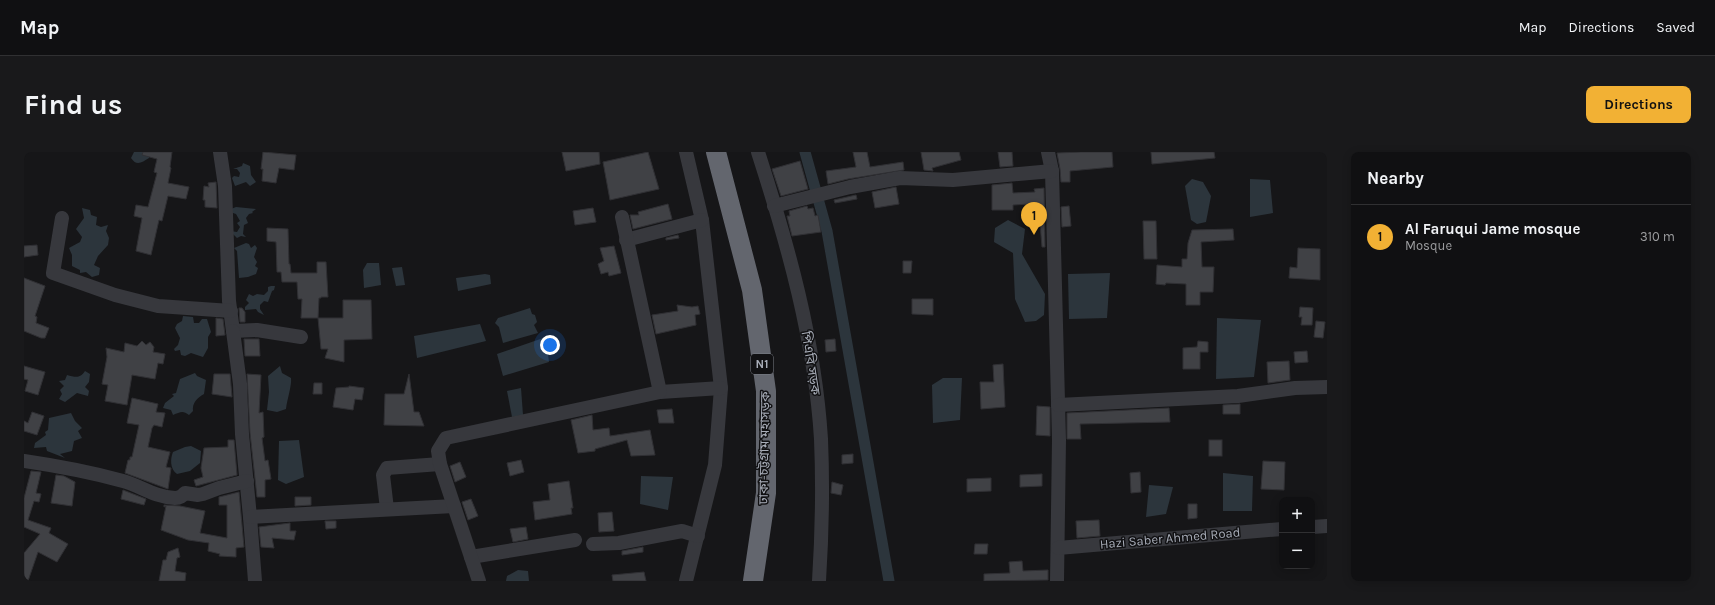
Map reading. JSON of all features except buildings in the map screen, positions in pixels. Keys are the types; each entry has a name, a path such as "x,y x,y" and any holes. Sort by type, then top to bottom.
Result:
{"highway":[{"name":"ঢাকা-চট্টগ্রাম মহাসড়ক","path":"716,152 752,290 766,391 766,493 753,581"},
{"name":"ঢাকা-চট্টগ্রাম মহাসড়ক","path":"730,152 766,287 779,390 779,494 766,581"}],"street":[{"path":"220,152 225,186 227,262 233,331 240,384 242,434 255,581"},
{"path":"686,152 702,220 721,388 715,464 686,581"},
{"name":"পিএবি সড়ক","path":"758,152 805,322 815,387 821,438 822,539 819,581"},
{"path":"1048,152 1052,171 1058,405 1057,581"},
{"path":"774,206 850,187 900,178 953,180 1052,171"},
{"path":"622,217 660,392"},
{"path":"62,218 53,273 115,295 158,306 231,311"},
{"path":"626,240 702,220"},
{"path":"233,331 256,330 301,337"},
{"path":"1058,405 1238,396 1295,388 1327,387"},
{"path":"480,581 440,464 438,451 446,438 660,392 721,388"},
{"path":"24,461 82,470 126,482 161,496 175,498 180,498 185,493 198,495 203,494 247,480"},
{"path":"387,509 383,475 387,468 440,464"},
{"path":"250,517 454,506"},
{"path":"1315,527 1327,526"},
{"name":"Hazi Saber Ahmed Road","path":"1058,548 1279,529"},
{"path":"593,544 619,543 682,531 698,536"},
{"path":"471,557 575,540"}],"shaded area":[{"path":"134,152 150,152 149,158 137,163 131,158"},
{"path":"243,163 250,166 251,175 256,182 250,186 246,182 235,186 232,178 234,176 239,177 240,173 237,169 233,169 242,166"},
{"path":"1192,179 1203,182 1211,196 1206,222 1197,224 1191,220 1185,186"},
{"path":"1250,179 1270,180 1273,213 1250,217"},
{"path":"236,207 256,209 246,218 248,223 244,225 243,234 246,237 241,236 237,238 230,231 237,232 240,227 237,223 240,221 236,214 230,212 231,209"},
{"path":"82,208 90,210 91,215 97,217 96,225 101,227 108,225 106,231 109,238 108,245 98,256 94,265 100,268 99,275 92,277 86,272 80,273 80,270 72,266 72,255 69,248 80,242 82,237 76,229 84,218"},
{"path":"1008,220 1025,229 1022,254 1045,294 1044,315 1036,321 1025,322 1015,299 1013,253 994,242 995,228"},
{"path":"246,243 249,244 251,248 255,245 257,248 254,257 257,262 255,266 258,268 256,274 239,278 237,251 234,248"},
{"path":"367,263 379,263 381,285 364,288 363,270"},
{"path":"402,267 405,285 396,286 392,268"},
{"path":"1110,273 1107,318 1069,319 1068,274"},
{"path":"485,274 490,275 491,284 458,291 456,278"},
{"path":"275,286 268,302 264,301 260,305 260,309 264,315 256,309 245,310 245,307 249,303 246,300 249,294 253,296 257,294 264,295 268,291 268,287"},
{"path":"530,308 532,314 535,315 537,322 534,325 538,333 503,343 499,327 495,323 498,318"},
{"path":"183,316 193,317 194,323 199,323 202,319 207,319 211,332 208,337 208,348 203,357 191,353 185,356 181,355 180,350 175,351 174,349 178,345 180,338 175,328 177,324 182,321"},
{"path":"1217,318 1261,320 1254,377 1216,379"},
{"path":"480,324 486,341 417,358 414,336"},
{"path":"546,337 549,362 503,376 497,354"},
{"path":"280,366 282,373 291,378 291,381 286,409 277,412 267,410 269,392 268,376"},
{"path":"85,371 90,374 89,382 85,387 89,391 88,396 77,393 65,402 59,399 62,394 60,390 64,386 59,381 65,380 67,375 75,377 83,374"},
{"path":"195,373 197,376 206,380 204,394 196,401 193,406 193,411 189,415 185,412 181,412 173,415 171,410 163,408 165,403 174,396 172,394 176,393 180,379"},
{"path":"943,378 962,378 960,420 933,423 932,385"},
{"path":"521,388 523,415 512,417 507,391"},
{"path":"71,413 75,421 82,428 78,431 82,438 74,441 72,451 60,454 65,458 47,451 46,447 34,448 35,443 46,435 45,432 48,430 49,418"},
{"path":"299,440 304,477 286,484 278,480 279,441"},
{"path":"191,446 201,451 200,463 190,471 177,474 171,464 173,452"},
{"path":"1223,473 1253,476 1252,511 1223,511"},
{"path":"641,476 673,477 668,510 640,504"},
{"path":"1149,485 1173,487 1166,514 1146,517"},
{"path":"518,570 528,571 529,581 506,581 507,576"}],"waterway":[{"path":"805,152 827,231 889,581"}],"place":[{"name":"Al Faruqui Jame mosque","path":"1034,235"}]}
